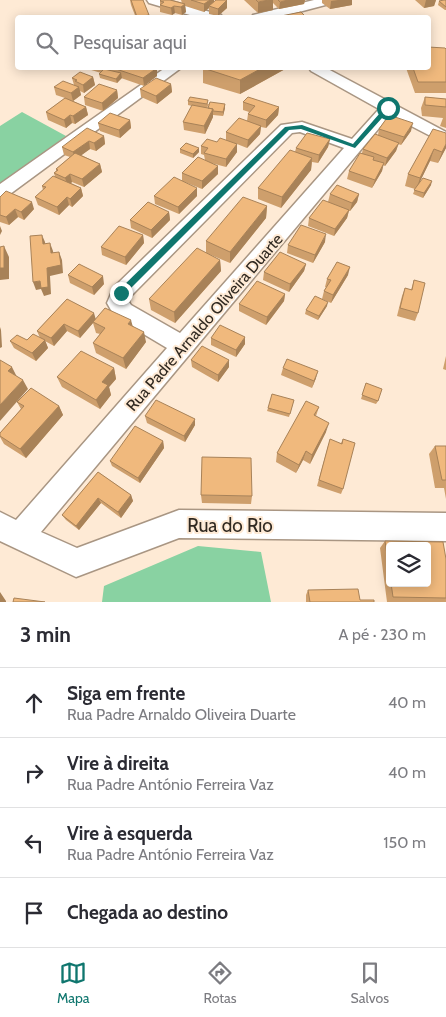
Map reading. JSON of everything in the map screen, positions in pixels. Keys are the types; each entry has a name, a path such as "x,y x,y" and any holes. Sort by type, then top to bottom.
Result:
{"street":[{"path":"153,0 206,15"},
{"path":"270,15 328,0"},
{"path":"0,193 171,70"},
{"path":"320,70 446,140"},
{"name":"Rua Padre Arnaldo Oliveira Duarte","path":"10,532 32,521 388,108"},
{"path":"184,346 123,311 118,303 121,293 288,128 302,127 355,146"},
{"name":"Rua do Rio","path":"10,532 76,563 179,524 446,527"}],"green space":[{"path":"22,112 66,136 0,186 0,126"},
{"path":"198,546 261,552 271,602 102,602 104,586"}],"building":[{"path":"131,0 143,0 149,15 136,15"},
{"path":"161,0 185,4 181,7 174,6 171,8 160,5 164,2"},
{"path":"191,0 210,0 204,4"},
{"path":"216,0 227,0 218,9 209,6"},
{"path":"444,0 446,0 446,7 439,1"},
{"path":"301,12 304,15 286,15"},
{"path":"431,47 445,48 446,82 418,82 414,70 431,70"},
{"path":"103,70 121,73 116,79 99,74"},
{"path":"119,70 154,70 143,78"},
{"path":"209,70 258,70 240,80"},
{"path":"80,72 93,77 83,85 72,78"},
{"path":"156,78 171,84 156,96 140,89"},
{"path":"63,81 79,87 71,93 54,87"},
{"path":"99,84 117,90 102,103 84,97"},
{"path":"190,97 208,100 207,104 188,101"},
{"path":"248,97 279,107 266,120 248,114 255,106 243,102"},
{"path":"425,97 446,99 446,107 425,105"},
{"path":"65,98 86,107 64,120 46,112"},
{"path":"210,102 225,104 223,112 213,111 213,109 208,108"},
{"path":"192,105 213,109 204,126 183,122"},
{"path":"110,113 130,120 119,130 98,123"},
{"path":"389,115 413,123 404,137 379,129"},
{"path":"239,118 261,126 248,140 226,132"},
{"path":"87,128 104,136 94,143 89,141 73,152 62,147"},
{"path":"433,129 446,133 446,144 442,152 434,149 420,178 408,174"},
{"path":"307,133 330,139 319,155 296,148"},
{"path":"375,134 399,143 387,158 363,149"},
{"path":"220,138 237,144 226,159 204,153 208,148 201,146 207,139 217,142"},
{"path":"186,143 199,148 193,154 180,149"},
{"path":"290,150 312,158 282,197 258,188"},
{"path":"75,153 100,164 82,179 70,174 65,178 54,173 58,170 56,169"},
{"path":"360,153 374,157 373,160 384,163 375,180 349,171"},
{"path":"198,157 218,166 202,181 182,173"},
{"path":"53,176 81,188 70,199 67,197 57,207 35,197 46,187 42,186"},
{"path":"174,177 197,188 178,207 154,196"},
{"path":"423,178 432,181 424,193 414,190"},
{"path":"337,185 359,194 352,203 330,194"},
{"path":"6,191 32,202 21,212 15,209 6,217 0,215 0,197"},
{"path":"243,197 267,206 230,252 206,241"},
{"path":"323,200 349,210 335,229 309,218"},
{"path":"148,202 169,212 151,230 130,220"},
{"path":"301,225 326,234 315,255 288,245"},
{"path":"119,226 143,235 125,257 101,247"},
{"path":"42,235 43,244 50,243 51,253 59,252 61,265 47,268 48,287 41,288 40,281 33,282 30,236"},
{"path":"4,246 4,268 0,268 0,247"},
{"path":"197,248 220,260 174,312 149,299"},
{"path":"280,252 306,264 290,284 264,272"},
{"path":"337,262 350,267 333,295 324,291 331,280 327,279"},
{"path":"79,264 103,276 92,287 68,275"},
{"path":"414,280 425,283 418,313 400,308 405,288 412,290"},
{"path":"257,281 285,294 267,317 239,304"},
{"path":"315,296 328,302 319,316 306,310"},
{"path":"67,299 94,313 78,331 64,324 51,338 37,331"},
{"path":"105,308 131,320 128,324 144,332 123,358 93,343 105,328 93,322"},
{"path":"220,325 245,337 236,350 211,338"},
{"path":"33,334 45,340 32,353 10,341 17,335 27,340"},
{"path":"202,346 229,360 218,375 191,360"},
{"path":"81,351 114,368 102,382 108,385 96,400 57,377"},
{"path":"287,359 318,371 314,381 283,368"},
{"path":"0,360 12,367 8,371 23,380 0,405"},
{"path":"366,383 382,389 378,401 362,395"},
{"path":"31,388 59,406 20,449 0,436 0,433 24,406 17,402"},
{"path":"272,394 294,400 290,414 268,408"},
{"path":"156,400 195,419 184,436 145,416"},
{"path":"306,401 319,407 314,415 329,423 312,455 306,451 299,465 277,453"},
{"path":"135,426 163,441 138,478 110,461"},
{"path":"330,439 342,444 343,439 355,443 343,489 319,480"},
{"path":"435,446 446,446 446,480 442,480"},
{"path":"202,457 251,458 252,496 201,495"},
{"path":"98,472 131,495 118,512 98,498 76,526 62,515"},
{"path":"385,541 443,542 446,559 446,598 393,597 392,587 431,587 431,542 386,542 386,548"},
{"path":"358,589 360,600 374,600 374,602 310,602 308,590"},
{"path":"14,598 45,602 13,602"}],"route":[{"path":"121,293 288,128 293,126 302,127 355,146 388,108"}]}
